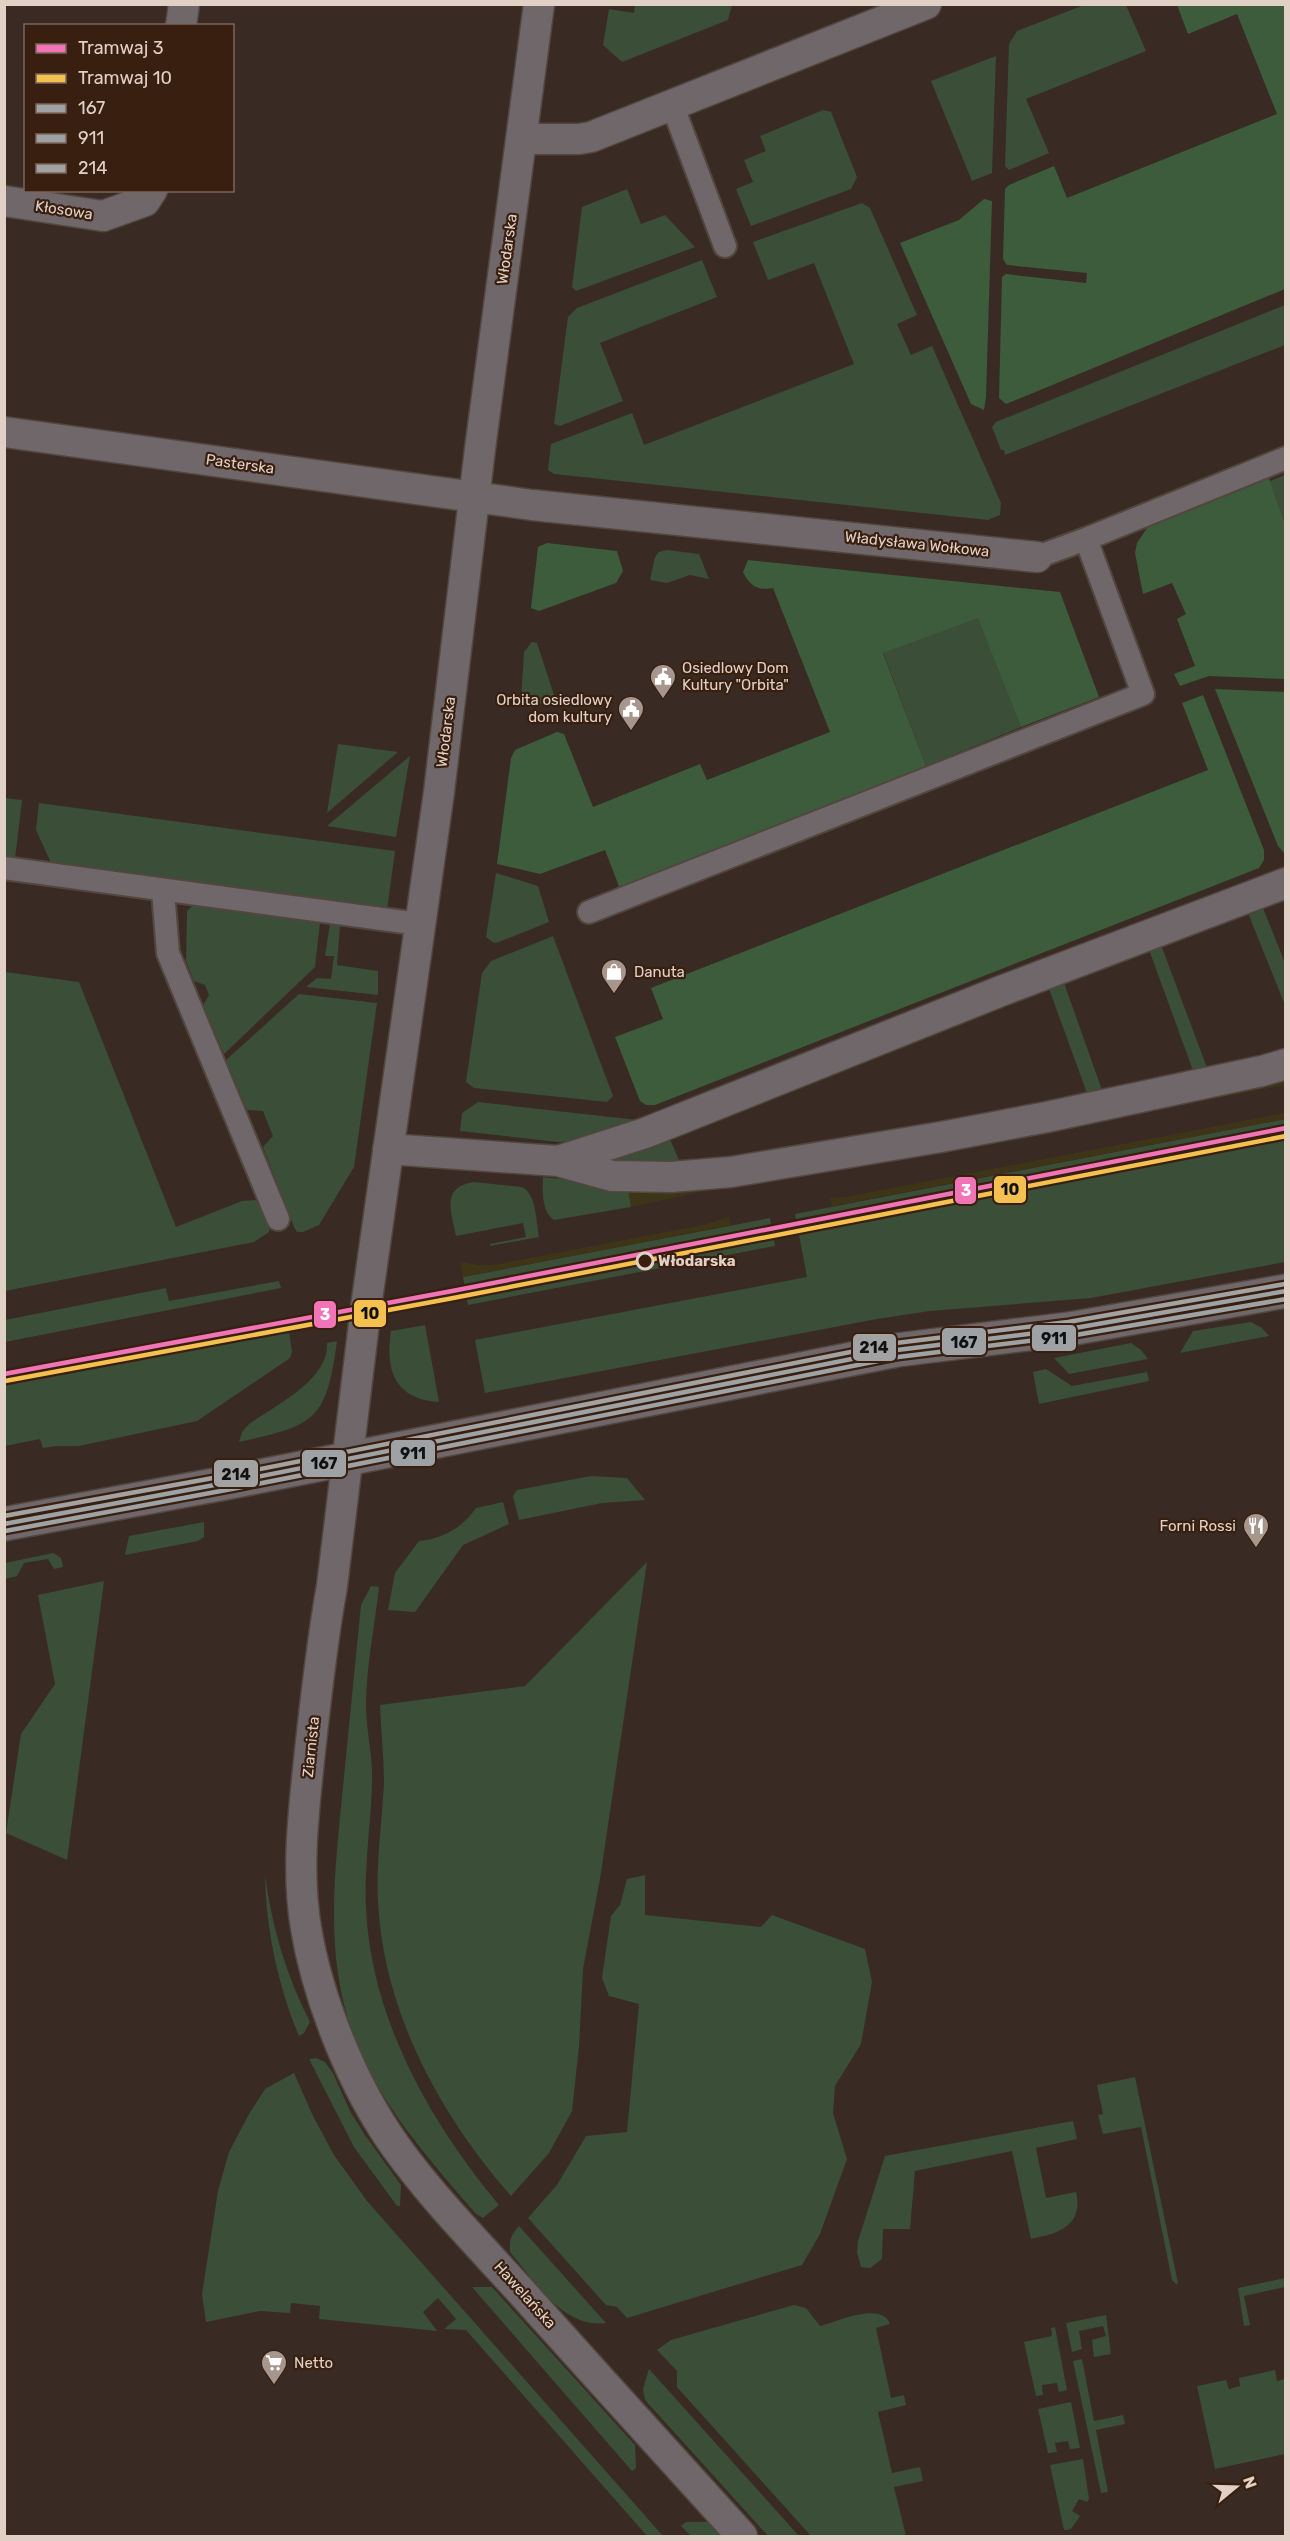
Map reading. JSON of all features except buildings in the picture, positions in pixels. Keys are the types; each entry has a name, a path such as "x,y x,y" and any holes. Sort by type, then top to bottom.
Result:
{"street":[{"path":"181,24 184,4"},
{"name":"Włodarska","path":"347,1458 439,792 539,4"},
{"path":"522,139 579,140 591,137 673,107 926,4"},
{"path":"673,107 725,246"},
{"name":"Kłosowa","path":"4,201 103,216 145,201 151,192"},
{"name":"Pasterska","path":"4,432 532,505"},
{"name":"Władysława Wołkowa","path":"532,505 1037,557 1286,458"},
{"path":"589,912 1143,694 1086,539"},
{"path":"4,868 419,924"},
{"path":"558,1161 605,1148 1286,883"},
{"path":"163,891 168,953 278,1219"},
{"path":"388,1149 558,1161 612,1176 671,1177 731,1172 1047,1117 1286,1064"},
{"path":"4,1524 236,1481 897,1350 1069,1329 1286,1291"},
{"name":"Ziarnista","path":"337,2034 313,1962 300,1884 304,1808 316,1696 347,1458"},
{"name":"Hawelańska","path":"337,2034 353,2074 374,2112 397,2148 422,2179 742,2536"}],"green space":[{"path":"635,4 732,5 728,20 622,62 603,45 609,9 634,13"},
{"path":"1084,5 1126,5 1146,51 1026,99 1049,153 1009,170 1005,166 1009,44 1017,31"},
{"path":"1177,5 1285,5 1285,289 1006,404 999,398 1002,277 1006,274 1086,283 1087,273 1007,265 1003,259 1005,189 1009,185 1054,166 1067,198 1277,114 1237,14 1188,34"},
{"path":"996,56 992,173 972,181 931,81"},
{"path":"823,110 831,112 857,177 851,189 751,226 736,189 753,182 744,160 766,151 760,136"},
{"path":"627,189 641,224 665,215 695,247 576,291 572,287 582,207"},
{"path":"984,199 992,201 984,410 971,404 900,243 959,220"},
{"path":"862,203 870,208 917,315 897,324 911,355 932,346 1001,503 1000,515 988,520 554,474 548,470 551,444 632,413 644,445 854,364 814,263 768,280 753,242"},
{"path":"702,260 717,297 600,343 623,401 560,426 554,424 568,317 577,308"},
{"path":"1285,305 1285,345 1005,455 1004,450 1001,450 992,427 996,422"},
{"path":"1268,475 1285,524 1285,679 1209,676 1180,686 1174,674 1195,666 1177,619 1186,614 1172,583 1143,594 1135,553 1137,543 1151,522"},
{"path":"1285,475 1285,524 1270,481"},
{"path":"547,543 617,551 623,571 616,583 539,611 531,608 538,547"},
{"path":"667,550 699,554 709,579 690,575 667,583 650,580 655,557 659,552"},
{"path":"748,560 1060,592 1099,697 1021,727 978,618 883,653 926,766 620,889 605,850 540,874 497,864 511,758 515,750 557,732 564,734 593,807 700,764 707,780 830,732 773,588 759,588 749,581 743,572"},
{"path":"979,617 1021,727 926,766 883,652"},
{"path":"532,642 537,643 555,698 530,708 521,700 524,652"},
{"path":"1215,689 1285,692 1285,854 1278,846"},
{"path":"1203,695 1264,850 1264,860 1259,868 655,1105 646,1105 640,1101 615,1037 663,1019 651,988 1208,770 1182,703"},
{"path":"338,744 398,752 327,813"},
{"path":"410,756 396,837 327,826"},
{"path":"5,798 22,800 15,859 5,858"},
{"path":"39,803 395,851 387,910 52,865 36,830"},
{"path":"496,873 538,886 549,922 499,942 494,943 486,937"},
{"path":"1261,903 1285,963 1285,1005 1246,908"},
{"path":"194,904 320,922 315,967 224,1054 203,1005 209,995 205,985 194,981 186,961 187,911"},
{"path":"330,923 340,925 337,965 378,971 378,995 306,987 317,978 331,979 334,956 325,956"},
{"path":"553,936 613,1096 607,1102 474,1088 466,1082 482,973 491,961"},
{"path":"1160,942 1209,1073 1195,1076 1148,947"},
{"path":"5,972 79,982 176,1227 242,1201 256,1200 270,1226 269,1232 254,1242 5,1291"},
{"path":"1063,980 1103,1093 1088,1096 1048,986"},
{"path":"299,994 377,1003 354,1167 319,1225 303,1232 297,1232 294,1227 263,1147 273,1136 263,1111 247,1110 226,1060"},
{"path":"478,1102 646,1121 580,1141 558,1142 460,1131 462,1113"},
{"path":"1285,1119 1285,1262 1091,1298 930,1311 877,1319 485,1393 475,1340 807,1277 795,1214"},
{"path":"668,1135 682,1167 615,1162 613,1159 614,1156"},
{"path":"543,1177 628,1187 631,1207 554,1220 545,1207"},
{"path":"473,1182 522,1187 527,1191 533,1202 539,1237 490,1246 490,1244 526,1237 523,1223 456,1236 451,1210 452,1195 456,1189"},
{"path":"770,1218 775,1246 468,1305 463,1277"},
{"path":"279,1281 281,1288 5,1342 5,1320 166,1288 169,1301"},
{"path":"1251,1322 1262,1328 1269,1336 1180,1353 1193,1331"},
{"path":"288,1324 292,1352 290,1358 197,1421 79,1446 43,1448 40,1439 5,1446 5,1378"},
{"path":"425,1325 439,1402 424,1400 403,1389 396,1380 390,1359 391,1331"},
{"path":"337,1341 328,1388 313,1415 301,1424 285,1430 239,1442 242,1432 249,1424 286,1400 310,1380 319,1369 325,1356 327,1343"},
{"path":"1131,1343 1148,1359 1069,1374 1054,1358"},
{"path":"1046,1369 1072,1386 1147,1372 1149,1381 1039,1404 1033,1372"},
{"path":"591,1476 627,1478 645,1500 602,1503 519,1520 513,1496 517,1490"},
{"path":"503,1502 509,1524 463,1545 415,1612 388,1610 395,1573 419,1541 436,1538 452,1531 476,1508"},
{"path":"204,1522 204,1537 198,1541 125,1555 129,1536"},
{"path":"53,1553 61,1558 63,1567 54,1569 48,1559 24,1563 17,1576 5,1579 5,1563"},
{"path":"647,1562 600,1879 583,1969 579,2046 572,2111 549,2153 511,2196 485,2165 439,2096 404,2021 391,1982 382,1942 378,1901 378,1857 384,1783 380,1705 525,1686"},
{"path":"104,1581 67,1860 6,1833 21,1734 55,1684 38,1595"},
{"path":"371,1586 379,1587 366,1691 372,1772 366,1892 370,1949 379,1990 408,2067 450,2139 499,2205 483,2218 476,2214 424,2153 378,2087 355,2039 338,1977 334,1914 337,1850 361,1605"},
{"path":"265,1875 281,1950 310,2022 304,2033 299,2036 279,1977 268,1916"},
{"path":"645,1875 645,1915 761,1927 772,1915 865,1949 872,1982 861,2044 835,2086 833,2113 847,2159 820,2234 802,2265 627,2318 617,2307 606,2305 528,2218 557,2185 586,2136 627,2132 639,2004 609,1996 602,1978 611,1916 620,1905 627,1879"},
{"path":"316,2058 325,2062 333,2073 350,2111 401,2185 400,2206 397,2206 354,2147 309,2059"},
{"path":"294,2073 334,2155 367,2201 663,2536 647,2536 466,2330 444,2329 456,2319 438,2298 423,2312 437,2331 319,2319 320,2306 291,2303 290,2313 260,2311 206,2322 202,2294 218,2191 229,2152 265,2089"},
{"path":"1135,2077 1178,2283 1176,2284 1172,2280 1141,2127 1103,2134 1098,2115 1103,2114 1097,2085"},
{"path":"1073,2121 1077,2139 1036,2148 1046,2198 1076,2192 1076,2213 1067,2226 1051,2234 1031,2239 1012,2151 915,2171 910,2229 883,2229 882,2259 870,2268 861,2267 857,2252 858,2241 885,2156"},
{"path":"519,2226 606,2323 591,2323 576,2318 563,2311 540,2288 510,2252 511,2238"},
{"path":"1285,2278 1285,2287 1244,2296 1250,2325 1244,2326 1238,2288"},
{"path":"472,2287 492,2287 635,2445 636,2468 632,2471"},
{"path":"794,2305 806,2308 820,2326 869,2313 885,2317 890,2324 876,2328 891,2398 904,2395 906,2405 878,2412 892,2473 920,2467 923,2481 894,2487 906,2536 811,2536 677,2387 677,2371 657,2350 671,2340"},
{"path":"1106,2315 1111,2354 1094,2357 1092,2340 1106,2336 1103,2326 1079,2331 1082,2349 1072,2352 1066,2323"},
{"path":"1055,2327 1067,2390 1059,2392 1057,2383 1042,2385 1043,2395 1036,2396 1024,2342 1052,2336 1051,2328"},
{"path":"1082,2359 1094,2421 1123,2415 1125,2424 1096,2430 1108,2492 1101,2493 1073,2361"},
{"path":"649,2369 799,2536 768,2536 645,2400 643,2389"},
{"path":"1275,2370 1277,2381 1285,2379 1285,2454 1215,2469 1197,2386 1226,2380 1229,2389 1240,2386 1239,2378"},
{"path":"1071,2402 1080,2448 1070,2449 1068,2441 1055,2443 1057,2452 1048,2453 1038,2409"},
{"path":"1083,2459 1089,2499 1087,2502 1079,2499 1072,2511 1080,2516 1071,2529 1064,2530 1050,2465"},
{"path":"686,2522 710,2522 722,2536 691,2536 681,2526"}],"sand":[{"path":"1285,1075 1285,1085 838,1170 807,1172 751,1181 631,1207 628,1187"},
{"path":"1285,1113 1285,1119 832,1206 830,1198 846,1197"},
{"path":"729,1217 731,1225 463,1277 460,1262 494,1265 703,1225"}],"tram line":[{"name":"3","path":"4,1374 447,1292 1286,1128"},
{"name":"10","path":"5,1381 448,1299 1286,1136"}],"transit line":[{"name":"214","path":"4,1516 235,1474 896,1343 1068,1322 1285,1284"},
{"name":"167","path":"4,1524 236,1481 897,1350 1069,1329 1286,1291"},
{"name":"911","path":"5,1531 237,1488 898,1357 1070,1336 1286,1299"}],"place":[{"name":"Osiedlowy Dom Kultury \"Orbita\"","path":"663,700"},
{"name":"Orbita osiedlowy dom kultury","path":"631,732"},
{"name":"Danuta","path":"614,995"},
{"name":"Włodarska","path":"645,1261"},
{"name":"Forni Rossi","path":"1256,1549"},
{"name":"Netto","path":"274,2386"}]}
